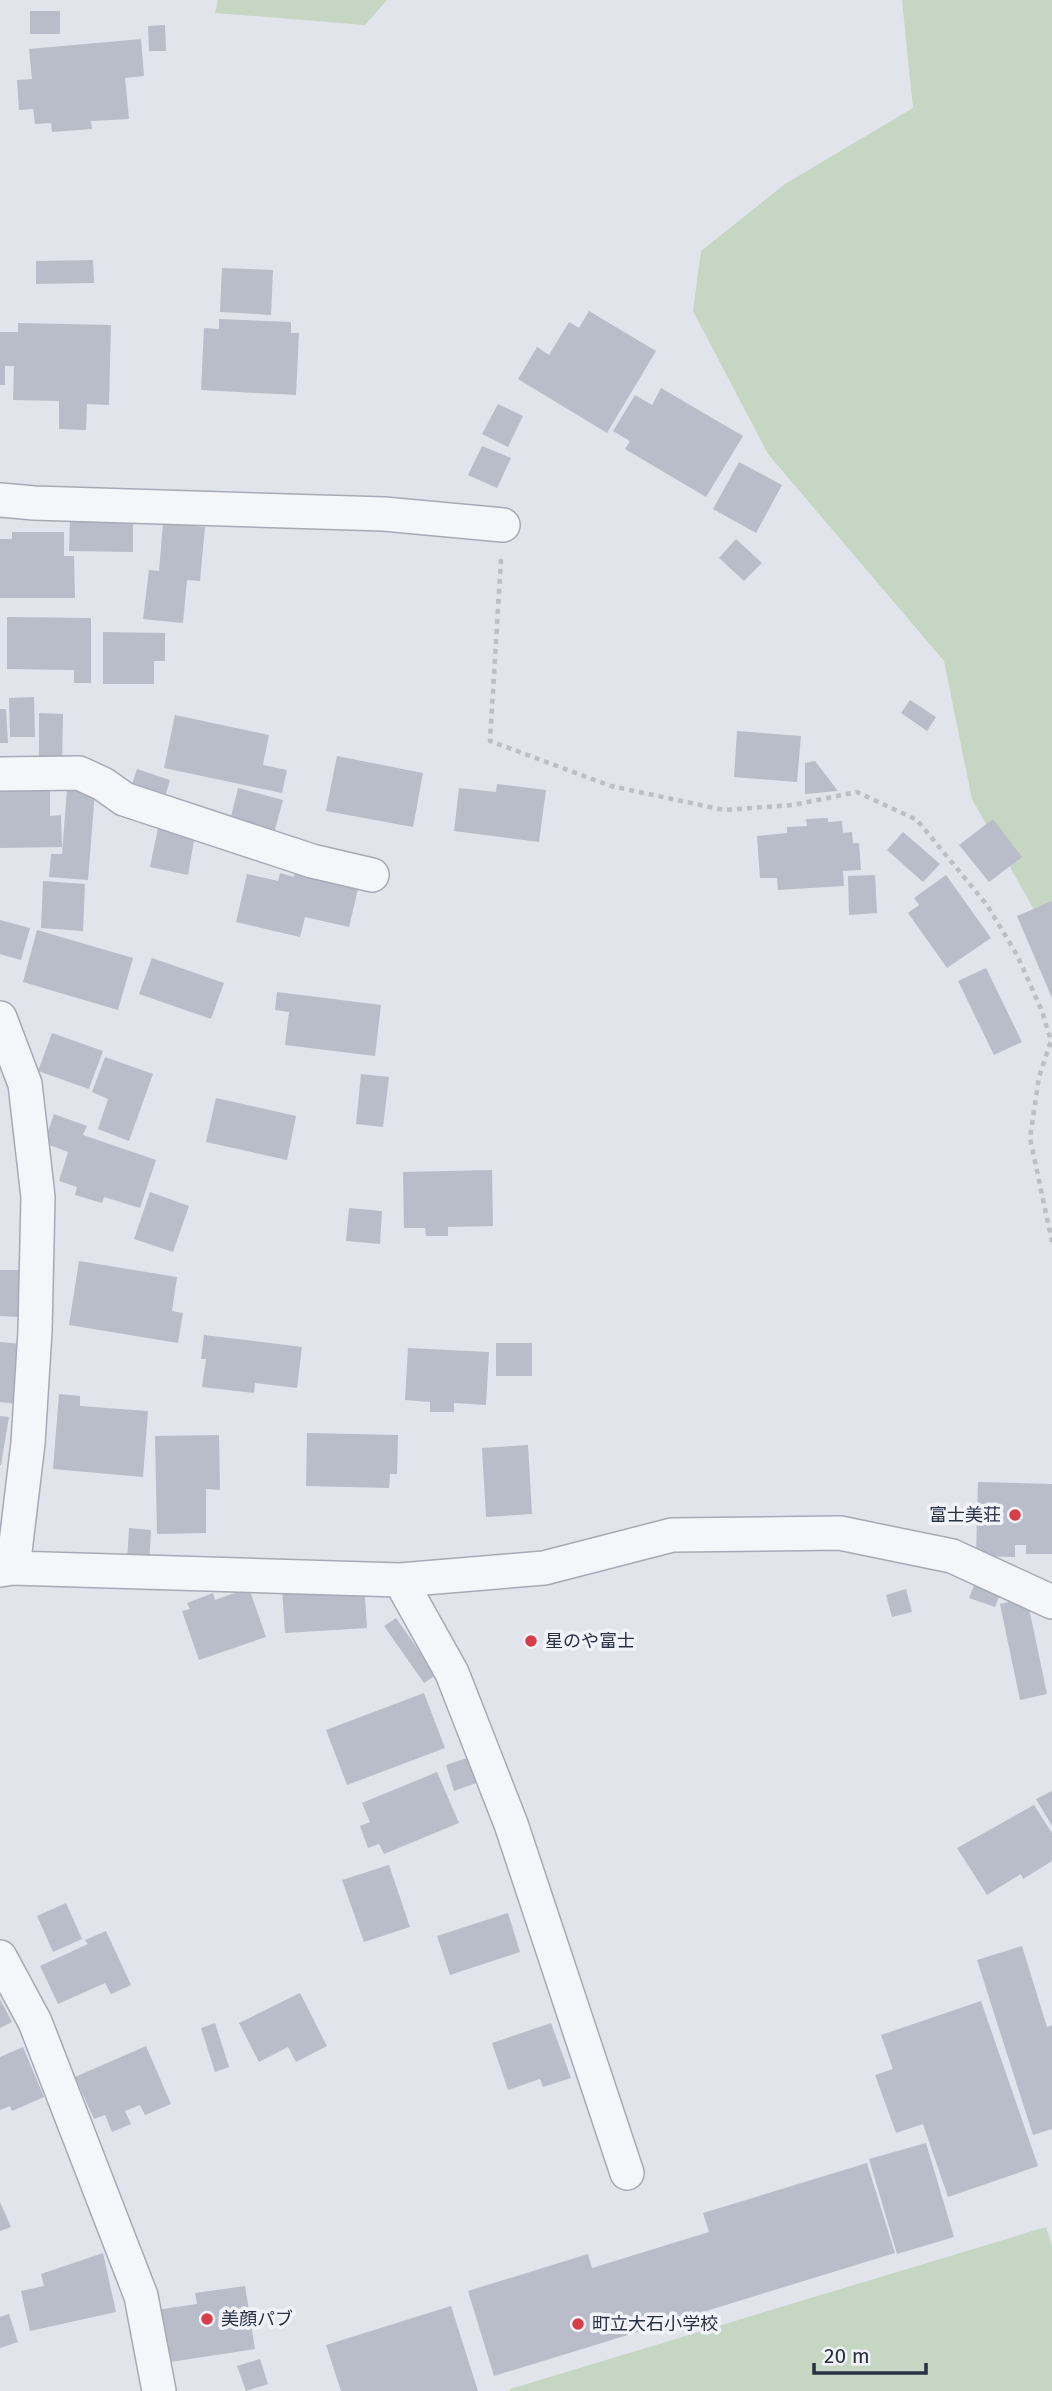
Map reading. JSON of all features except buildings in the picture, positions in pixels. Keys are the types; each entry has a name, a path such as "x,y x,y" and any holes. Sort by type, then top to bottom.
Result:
{"street":[{"path":"0,500 384,514 503,525"},
{"path":"0,774 79,773 103,784 124,799 312,861 372,875"},
{"path":"0,1018 26,1084 38,1197 35,1331 29,1431 6,1569 400,1580 544,1569 672,1535 839,1533 952,1556 1052,1602"},
{"path":"400,1580 452,1673 511,1824 627,2173"},
{"path":"0,1957 35,2022 141,2296 159,2391"}],"path":[{"path":"503,525 490,741 611,786 724,810 793,806 857,792 917,820 987,905 1017,955 1042,1011 1051,1041 1039,1077 1030,1138 1052,1242"}],"green space":[{"path":"218,0 387,0 365,25 215,13"},
{"path":"902,0 1052,0 1052,942 972,799 944,661 768,454 693,311 701,251 785,184 913,108"},
{"path":"1046,2227 1052,2246 1052,2391 510,2391 510,2389"}],"place":[{"name":"富士美荘","path":"1015,1515"},
{"name":"星のや富士","path":"531,1641"},
{"name":"美顔パブ","path":"207,2319"},
{"name":"町立大石小学校","path":"578,2324"}]}
